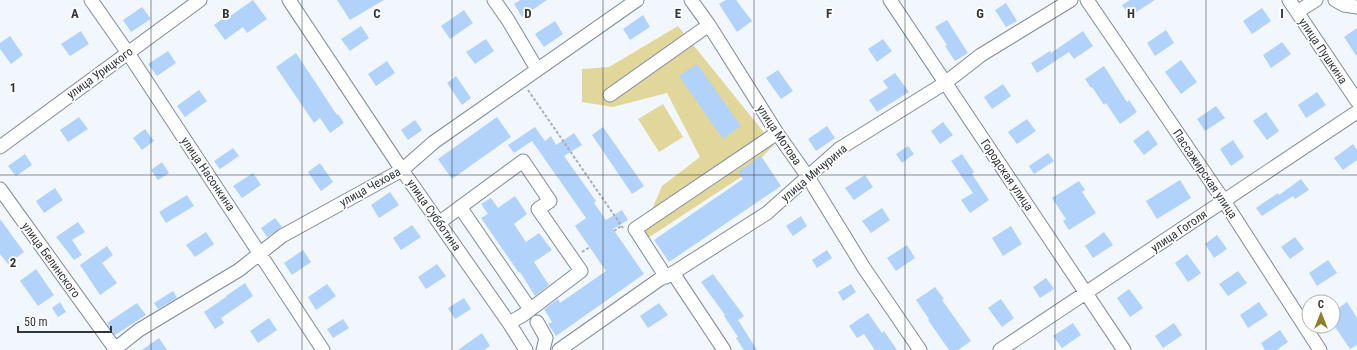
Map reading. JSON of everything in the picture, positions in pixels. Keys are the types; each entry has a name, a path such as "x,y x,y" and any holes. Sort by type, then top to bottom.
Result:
{"street":[{"name":"улица Насонкина","path":"91,0 128,53 323,350"},
{"name":"улица Урицкого","path":"0,147 200,0"},
{"name":"улица Субботина","path":"289,0 402,170 440,222 526,350"},
{"path":"494,0 508,20 536,69"},
{"name":"улица Чехова","path":"116,350 139,330 239,270 282,236 402,170 434,142 536,69 637,0"},
{"name":"улица Мотова","path":"691,0 708,24 776,133 808,177 864,268 920,350"},
{"name":"Городская улица","path":"890,0 1124,350"},
{"name":"улица Мичурина","path":"559,350 669,275 767,213 839,150 945,83 981,55 1071,0"},
{"name":"Пассажирская улица","path":"1087,0 1224,201 1320,350"},
{"name":"улица Пушкина","path":"1289,0 1357,101"},
{"path":"1297,12 1316,0"},
{"path":"1335,0 1344,5 1357,7"},
{"path":"610,95 708,24"},
{"name":"улица Гоголя","path":"1000,350 1357,112"},
{"path":"724,350 634,230 776,133"},
{"path":"440,222 523,161 550,201 538,209 581,271 530,310 509,323"},
{"name":"улица Белинского","path":"0,189 116,350"},
{"path":"460,207 530,310"},
{"path":"537,322 546,338 542,350"}],"path":[{"path":"526,86 625,232"},
{"path":"614,231 621,226"}],"shaded area":[{"path":"678,26 774,145 744,175 648,238 643,231 662,186 700,157 667,93 613,107 582,102 582,69 609,67"},
{"path":"663,104 683,137 659,152 638,119"}],"building":[{"path":"253,0 267,19 247,33 243,27 225,40 214,25 225,17 226,19"},
{"path":"337,0 384,0 350,20"},
{"path":"520,0 547,0 522,17 514,4"},
{"path":"726,0 736,0 752,21 737,32 719,4"},
{"path":"1130,0 1155,0 1130,16 1122,5"},
{"path":"1006,3 1017,21 1006,27 995,10"},
{"path":"142,7 151,19 131,32 123,20"},
{"path":"1262,8 1271,21 1252,34 1243,21"},
{"path":"464,10 473,23 450,39 441,26"},
{"path":"643,15 650,27 630,40 623,29"},
{"path":"947,20 968,53 955,61 945,46 947,45 935,27"},
{"path":"555,21 563,34 544,47 535,34"},
{"path":"361,26 369,38 350,51 341,39"},
{"path":"1357,28 1357,57 1344,37"},
{"path":"1166,30 1174,43 1155,56 1147,43"},
{"path":"81,31 89,44 70,56 61,44"},
{"path":"1083,31 1093,46 1074,59 1069,52 1037,73 1031,63 1050,51 1051,53"},
{"path":"10,36 23,55 11,64 0,49 0,43"},
{"path":"486,39 494,51 475,64 466,52"},
{"path":"883,39 892,51 877,62 868,49"},
{"path":"1282,42 1291,54 1271,68 1263,55"},
{"path":"168,51 176,63 157,76 148,64"},
{"path":"296,53 337,115 338,114 344,123 330,133 320,118 314,123 276,67"},
{"path":"1181,60 1197,82 1181,94 1165,72"},
{"path":"387,61 395,73 376,86 368,74"},
{"path":"697,64 741,126 723,139 679,76"},
{"path":"1104,66 1127,102 1129,100 1137,112 1120,124 1106,103 1104,105 1085,79"},
{"path":"778,70 793,91 781,99 766,78"},
{"path":"895,73 909,92 877,112 869,100 888,88 883,81"},
{"path":"456,76 471,98 462,105 447,83"},
{"path":"1003,84 1011,96 992,109 984,97"},
{"path":"199,90 207,101 185,117 177,106"},
{"path":"1317,92 1326,105 1306,118 1298,105"},
{"path":"1216,106 1225,118 1205,131 1197,119"},
{"path":"1266,112 1279,131 1267,140 1253,121"},
{"path":"79,117 88,129 68,142 60,130"},
{"path":"497,117 511,137 452,179 438,159"},
{"path":"1027,119 1036,131 1017,144 1008,132"},
{"path":"415,120 422,130 408,140 401,130"},
{"path":"943,122 953,135 940,144 931,131"},
{"path":"827,126 835,138 816,151 808,139"},
{"path":"535,127 545,141 551,136 556,145 574,133 582,145 564,156 596,201 594,203 606,220 622,210 628,220 613,229 644,274 556,336 548,324 552,322 544,309 558,299 560,303 606,271 575,226 586,218 532,141 514,153 508,145"},
{"path":"603,127 644,186 632,194 592,135"},
{"path":"145,129 154,141 142,150 133,138"},
{"path":"1148,130 1158,144 1144,155 1133,141"},
{"path":"1233,140 1244,157 1231,166 1220,149"},
{"path":"1353,144 1357,150 1357,160 1343,170 1334,158"},
{"path":"908,146 914,154 902,163 896,154"},
{"path":"233,148 239,156 220,169 214,161"},
{"path":"1048,153 1054,161 1034,174 1029,166"},
{"path":"25,154 32,165 16,176 8,166"},
{"path":"962,154 974,172 972,174 989,200 970,213 961,200 973,193 951,161"},
{"path":"761,156 781,186 669,262 654,240 743,179 738,172"},
{"path":"162,162 169,173 158,180 151,170"},
{"path":"320,163 333,182 321,191 308,172"},
{"path":"253,173 261,185 242,198 233,186"},
{"path":"865,175 873,187 854,200 845,188"},
{"path":"1301,179 1309,190 1295,199 1293,196 1262,216 1256,208 1278,193 1279,195"},
{"path":"1180,180 1191,198 1157,219 1146,201"},
{"path":"1079,181 1085,190 1082,192 1096,213 1069,230 1063,221 1066,219 1052,198"},
{"path":"55,188 63,200 44,213 36,201"},
{"path":"390,192 399,205 379,218 371,205"},
{"path":"187,195 194,206 166,223 159,212"},
{"path":"515,196 527,214 514,224 526,242 539,233 552,250 534,262 549,285 535,296 520,272 519,273 481,218 488,214 481,204 491,198 498,208"},
{"path":"882,208 890,220 871,233 862,221"},
{"path":"801,216 807,226 793,236 786,226"},
{"path":"275,218 282,227 267,237 261,228"},
{"path":"0,219 24,252 8,264 0,254"},
{"path":"78,222 85,232 72,240 82,255 74,260 56,237"},
{"path":"412,225 421,237 401,250 393,238"},
{"path":"1011,226 1022,244 1003,256 992,238"},
{"path":"206,232 214,244 195,257 186,245"},
{"path":"1104,232 1113,245 1093,258 1085,246"},
{"path":"1217,235 1227,249 1214,258 1205,244"},
{"path":"1295,237 1304,249 1290,259 1281,247"},
{"path":"907,245 915,258 896,271 887,258"},
{"path":"107,246 113,255 102,263 117,283 100,295 80,265"},
{"path":"303,250 311,262 292,275 284,263"},
{"path":"827,250 832,258 817,268 812,260"},
{"path":"1187,254 1201,273 1188,282 1175,263"},
{"path":"1328,260 1337,273 1317,286 1309,273"},
{"path":"437,264 446,276 426,289 418,277"},
{"path":"36,269 54,295 38,306 20,281"},
{"path":"1238,271 1247,283 1228,296 1219,284"},
{"path":"713,274 744,316 738,320 757,350 744,350 736,338 738,337 724,316 725,315 701,282"},
{"path":"1046,278 1054,289 1040,298 1033,287"},
{"path":"245,283 253,296 221,318 224,323 215,329 204,312"},
{"path":"327,284 336,296 316,310 308,297"},
{"path":"851,284 856,292 843,301 838,292"},
{"path":"935,287 944,299 942,300 971,341 958,350 949,350 916,300"},
{"path":"1129,289 1143,308 1130,317 1117,298"},
{"path":"173,291 177,298 158,309 154,303"},
{"path":"464,298 471,309 455,319 448,308"},
{"path":"1001,299 1014,318 1002,327 988,308"},
{"path":"60,302 66,312 58,317 52,308"},
{"path":"1259,302 1268,315 1248,328 1240,315"},
{"path":"1347,302 1357,318 1357,345 1350,349 1340,334 1341,306"},
{"path":"137,303 146,315 115,335 107,323"},
{"path":"659,303 668,315 648,328 640,316"},
{"path":"868,313 882,333 884,331 897,350 875,350 864,334 857,338 849,326"},
{"path":"269,318 277,330 258,343 250,331"},
{"path":"343,319 349,328 333,338 327,329"},
{"path":"1073,323 1081,335 1062,348 1053,336"},
{"path":"1174,323 1182,335 1163,348 1155,336"},
{"path":"1280,330 1288,342 1277,350 1265,350 1261,343"},
{"path":"482,333 490,346 484,350 458,350"},
{"path":"159,338 167,350 142,350"}]}
